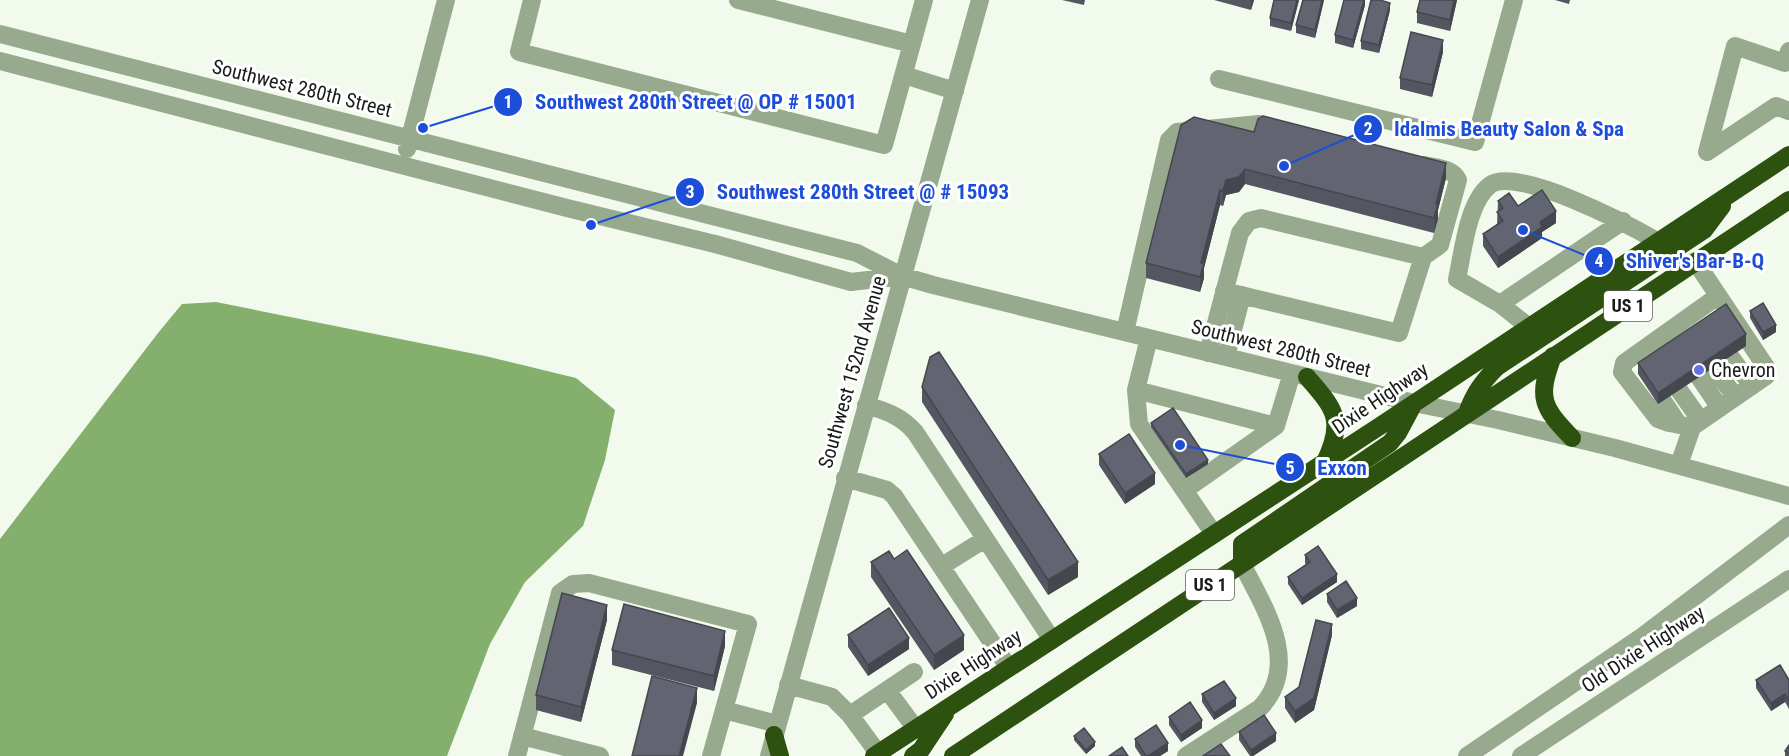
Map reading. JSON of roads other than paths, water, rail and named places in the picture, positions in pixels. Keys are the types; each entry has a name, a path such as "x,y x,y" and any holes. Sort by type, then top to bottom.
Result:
{"highway":[{"name":"Dixie Highway","path":"876,755 1789,155"},
{"path":"1467,413 1481,382 1497,368 1704,230 1731,194"},
{"name":"US 1","path":"953,756 1788,199"},
{"path":"1552,356 1545,375 1545,402 1547,410 1572,438"},
{"path":"1300,375 1326,399 1335,416 1337,426 1335,437 1325,462"},
{"path":"1242,564 1242,544 1390,442 1404,423 1414,403"},
{"path":"913,756 921,750 951,705"},
{"path":"776,729 780,756"}],"street":[{"path":"403,165 447,0"},
{"path":"532,0 519,52 884,145 924,0"},
{"path":"738,0 912,44"},
{"name":"Southwest 152nd Avenue","path":"769,756 980,0"},
{"path":"1220,79 1475,142 1514,0"},
{"name":"Southwest 280th Street","path":"0,34 857,253 902,276 1414,403 1572,438 1789,496"},
{"path":"1788,61 1735,46 1707,152 1776,106 1789,111"},
{"name":"Southwest 280th Street","path":"0,60 567,208 715,244 851,282 902,276"},
{"path":"133,95 138,69"},
{"path":"904,75 955,91"},
{"path":"1125,332 1169,140 1177,132 1258,124 1293,132"},
{"path":"1233,293 1399,333 1423,257 1440,245 1458,180 1457,176 1451,172 1406,160"},
{"path":"1529,327 1500,304 1457,279 1469,224 1478,200 1490,184 1506,180 1531,184 1623,221 1659,242"},
{"path":"567,208 575,181"},
{"path":"1226,357 1240,233 1249,221 1260,218 1423,257"},
{"path":"715,244 721,219"},
{"path":"1500,304 1623,221"},
{"path":"1695,261 1766,367 1766,376 1720,408 1690,424 1658,419 1622,372 1624,363 1646,359 1686,334 1697,311 1718,296"},
{"path":"1208,353 1233,293"},
{"path":"1149,338 1137,390 1139,424 1214,534"},
{"path":"1730,356 1752,386"},
{"path":"1720,408 1706,372 1736,397"},
{"path":"1185,490 1276,426 1300,375"},
{"path":"1137,390 1276,426"},
{"path":"1679,390 1690,424 1679,465"},
{"path":"1663,401 1690,424"},
{"path":"866,405 889,412 909,425 1052,640"},
{"path":"845,478 887,490 894,496 1009,668"},
{"path":"1467,756 1643,636 1789,525"},
{"path":"942,566 985,539"},
{"path":"1186,756 1260,708 1273,690 1279,661 1278,641 1266,609 1242,564"},
{"name":"Old Dixie Highway","path":"1521,756 1789,579"},
{"path":"517,756 560,593 573,584 589,584 748,624 711,756"},
{"path":"850,715 914,672"},
{"path":"788,685 832,697 850,715 876,755"},
{"path":"887,690 916,729"},
{"path":"724,710 776,729"},
{"path":"522,736 600,756"}],"place":[{"name":"Southwest 280th Street @ OP # 15001","path":"423,128"},
{"name":"Idalmis Beauty Salon & Spa","path":"1284,166"},
{"name":"Southwest 280th Street @ # 15093","path":"591,225"},
{"name":"Shiver's Bar-B-Q","path":"1523,230"},
{"name":"Chevron","path":"1699,370"},
{"name":"Exxon","path":"1180,445"}]}
